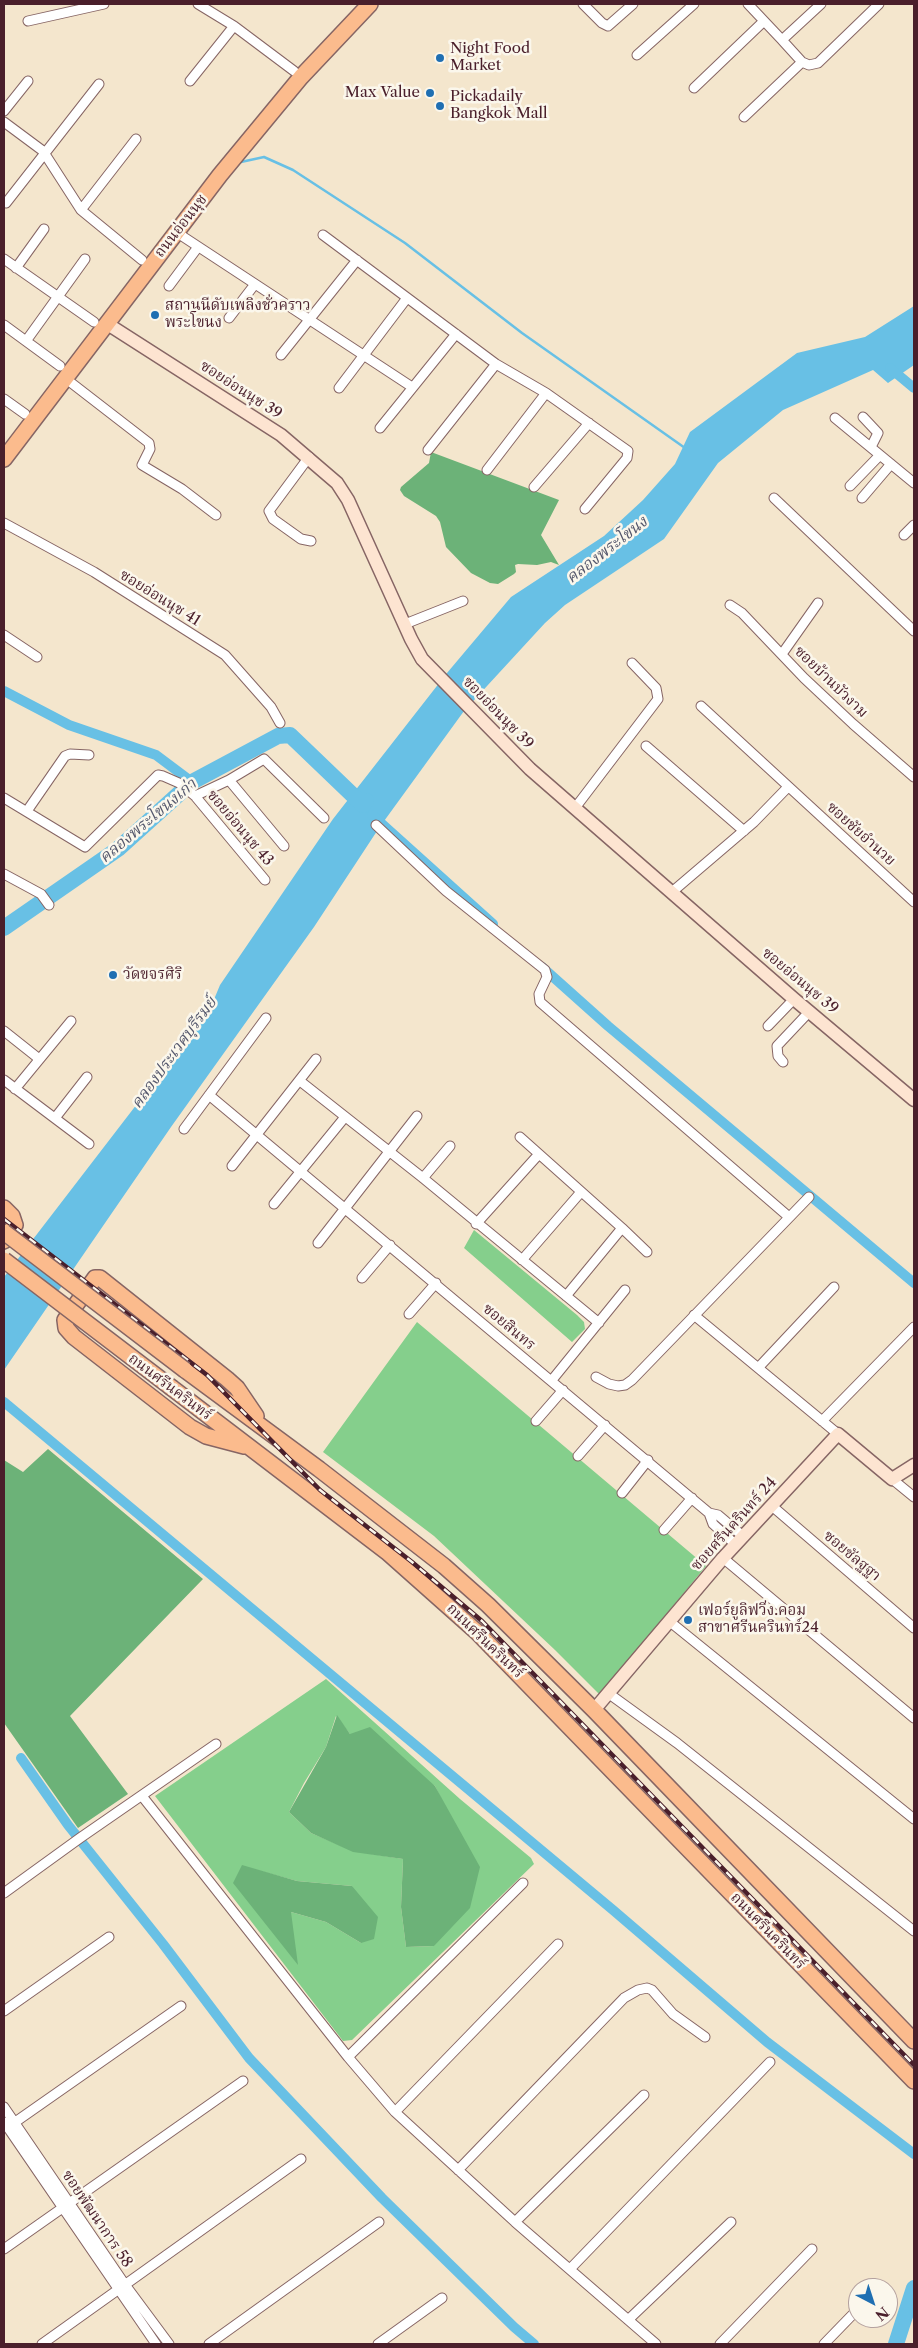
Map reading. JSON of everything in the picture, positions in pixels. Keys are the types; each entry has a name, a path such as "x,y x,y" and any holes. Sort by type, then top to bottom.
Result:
{"main road":[{"name":"ถนนอ่อนนุช","path":"4,459 29,417 171,230 298,74 358,4"},
{"name":"ถนนอ่อนนุช","path":"298,74 370,4"},
{"name":"ถนนอ่อนนุช","path":"4,444 29,417"},
{"path":"4,1208 12,1216 15,1225 4,1241"},
{"name":"ถนนศรีนครินทร์","path":"4,1232 185,1370 263,1426 444,1566 488,1604 594,1710 914,2041"},
{"name":"ถนนศรีนครินทร์","path":"4,1260 387,1552 478,1632 914,2081"},
{"path":"249,1447 220,1440 190,1427 74,1337 66,1328 65,1320 95,1278 100,1278 227,1379 237,1388 263,1426"}],"street":[{"path":"28,21 104,4"},
{"path":"583,4 602,23 608,26 634,4"},
{"path":"637,55 694,4"},
{"path":"748,4 802,62 814,66 879,4"},
{"path":"782,40 821,4"},
{"path":"202,5 234,26 298,74"},
{"path":"694,88 764,21"},
{"path":"190,80 234,26"},
{"path":"744,117 802,62"},
{"path":"4,111 28,81"},
{"path":"6,203 99,84"},
{"path":"4,122 44,154 81,210 146,263"},
{"path":"81,210 136,139"},
{"path":"16,268 44,229"},
{"path":"171,230 412,387"},
{"path":"323,235 496,364 546,393 625,449 628,455 585,509"},
{"path":"169,286 198,247"},
{"path":"4,259 100,322"},
{"path":"26,341 85,259"},
{"path":"282,355 357,260"},
{"path":"229,318 255,284"},
{"path":"339,388 408,298"},
{"name":"ซอยอ่อนนุช 39","path":"100,322 281,435 308,456 337,483 348,500 422,659 515,755 794,999 914,1100"},
{"path":"4,325 149,443 150,449 142,464 182,489 216,515"},
{"path":"380,428 456,334"},
{"path":"428,450 496,364"},
{"path":"487,470 546,393"},
{"path":"4,399 29,417"},
{"path":"863,417 878,433 871,448"},
{"path":"835,418 914,483"},
{"path":"534,488 589,423"},
{"path":"850,486 880,455"},
{"path":"308,456 269,511 272,519 301,538 311,541"},
{"path":"862,498 891,464"},
{"path":"774,498 914,631"},
{"name":"ซอยอ่อนนุช 41","path":"4,523 94,572 225,655 271,707 280,723"},
{"path":"904,535 914,525"},
{"path":"405,624 462,601"},
{"path":"782,654 818,603"},
{"name":"ซอยบ้านบัวงาม","path":"730,605 853,724 914,776"},
{"path":"4,635 37,657"},
{"path":"575,808 658,699 656,688 632,663"},
{"name":"ซอยชัยอำนวย","path":"701,706 914,902"},
{"path":"646,746 744,831"},
{"path":"28,811 66,756 70,754 90,755"},
{"path":"191,793 229,780 264,759 324,818"},
{"name":"ซอยอ่อนนุช 43","path":"4,798 85,847 158,775 179,783 191,793 265,880"},
{"path":"229,780 284,846"},
{"path":"672,892 744,831 788,787"},
{"path":"376,825 446,891 544,970 548,977 539,994 540,1002 789,1216"},
{"path":"4,874 46,899"},
{"path":"768,1026 794,999"},
{"path":"784,1062 778,1056 777,1046 810,1011"},
{"path":"184,1129 266,1018"},
{"path":"15,1089 38,1058 71,1021"},
{"path":"4,1031 38,1058"},
{"path":"232,1166 316,1059"},
{"path":"55,1118 86,1077"},
{"path":"4,1080 89,1144"},
{"path":"300,1081 423,1178 476,1224 599,1323"},
{"name":"ซอยสินทร","path":"209,1095 648,1460 709,1513 713,1524 740,1541"},
{"path":"318,1242 418,1116"},
{"path":"274,1204 345,1117"},
{"path":"520,1137 647,1252"},
{"path":"423,1178 450,1146"},
{"path":"476,1224 539,1154"},
{"path":"522,1260 581,1192"},
{"path":"596,1377 609,1384 625,1385 632,1380 808,1197"},
{"path":"566,1296 622,1228"},
{"path":"362,1278 390,1245"},
{"path":"410,1314 436,1284"},
{"path":"758,1368 834,1287"},
{"path":"552,1380 625,1290"},
{"path":"694,1315 914,1497"},
{"path":"822,1422 914,1327"},
{"path":"536,1421 563,1390"},
{"path":"578,1456 605,1425"},
{"name":"ซอยศรีนครินทร์ 24","path":"594,1710 723,1558 838,1434"},
{"path":"622,1493 648,1460"},
{"path":"892,1479 914,1466"},
{"path":"664,1530 692,1498"},
{"name":"ซอยชัลฐฐา","path":"772,1506 914,1628"},
{"path":"723,1558 914,1718"},
{"path":"669,1621 914,1819"},
{"path":"608,1693 677,1743 914,1931"},
{"path":"4,1893 216,1744"},
{"path":"142,1796 348,2057 395,2112 515,2222 656,2344"},
{"path":"348,2057 523,1883"},
{"path":"4,2010 109,1937"},
{"path":"395,2112 558,1944"},
{"path":"458,2170 624,1998 638,1990 647,1988 652,1990 673,2014 705,2037"},
{"path":"7,2125 181,2006"},
{"path":"570,2269 770,2062"},
{"path":"4,2250 242,2081"},
{"path":"515,2222 644,2095"},
{"name":"ซอยพัฒนาการ 58","path":"4,2107 7,2125 66,2205 122,2288 156,2344"},
{"path":"42,2344 301,2159"},
{"path":"209,2344 380,2222"},
{"path":"628,2320 731,2222"},
{"path":"720,2344 812,2249"},
{"name":"ซอยพัฒนาการ 58","path":"122,2288 169,2344"},
{"path":"378,2344 442,2298"},
{"path":"824,2344 848,2319"}],"green space":[{"path":"431,452 559,500 541,535 559,565 551,562 537,565 518,564 515,565 516,572 514,574 498,584 490,583 471,573 446,547 440,522 436,516 404,496 400,490 401,487 429,463"},
{"path":"474,1230 584,1322 585,1329 572,1342 464,1248"},
{"path":"417,1322 706,1566 600,1695 434,1536 323,1452"},
{"path":"48,1449 203,1579 70,1716 128,1794 78,1828 4,1723 4,1460 23,1472"},
{"path":"326,1679 460,1799 531,1858 534,1864 352,2040 343,2041 155,1796","holes":["336,1716 350,1734 435,1786 451,1819 434,1946 406,1947 401,1907 403,1859 353,1851 311,1833 289,1812 326,1747","242,1866 297,1881 352,1886 361,1943 326,1922 291,1912"]},
{"path":"337,1715 350,1734 370,1727 435,1786 480,1867 470,1908 434,1946 406,1947 401,1907 403,1859 353,1852 311,1833 289,1812 326,1747"},
{"path":"242,1865 297,1881 352,1886 378,1917 374,1939 361,1943 326,1922 291,1912 298,1965 233,1883"}],"water":[{"name":"คลองพระโขนง","path":"914,306 914,365 888,383 873,370 783,410 718,463 664,539 565,605 545,623 464,711 379,828 314,927 171,1127 4,1370 4,1277 210,1009 220,985 333,819 447,673 511,597 604,536 643,500 675,464 690,432 797,353 865,337"}],"waterway":[{"path":"241,162 264,157 293,170 405,243 522,333 685,448"},
{"path":"890,368 914,388"},
{"path":"4,691 69,725 156,755 192,782"},
{"name":"คลองพระโขนงเก่า","path":"4,928 118,849 192,782 278,736 290,735 363,805 366,801"},
{"path":"372,815 493,924"},
{"path":"542,967 608,1026 914,1283"},
{"path":"4,1402 613,1910 767,2042 914,2154"},
{"path":"21,1758 68,1825 163,1944 249,2058 382,2198 514,2327 534,2344"},
{"path":"896,2344 914,2288"}],"railway":[{"path":"4,1219 207,1375 320,1490 412,1562 482,1621 914,2065"}],"place":[{"name":"Night Food Market","path":"440,58"},
{"name":"Max Value","path":"430,93"},
{"name":"Pickadaily Bangkok Mall","path":"440,106"},
{"name":"สถานนีดับเพลิงชั่วคราว พระโขนง","path":"155,315"},
{"name":"วัดขจรศิริ","path":"113,975"},
{"name":"เฟอร์ยูลิฟวิ่ง.คอม สาขาศรีนครินทร์24","path":"688,1620"}],"water label":[{"name":"คลองประเวศบุรีรมย์","path":"174,1053"}]}
